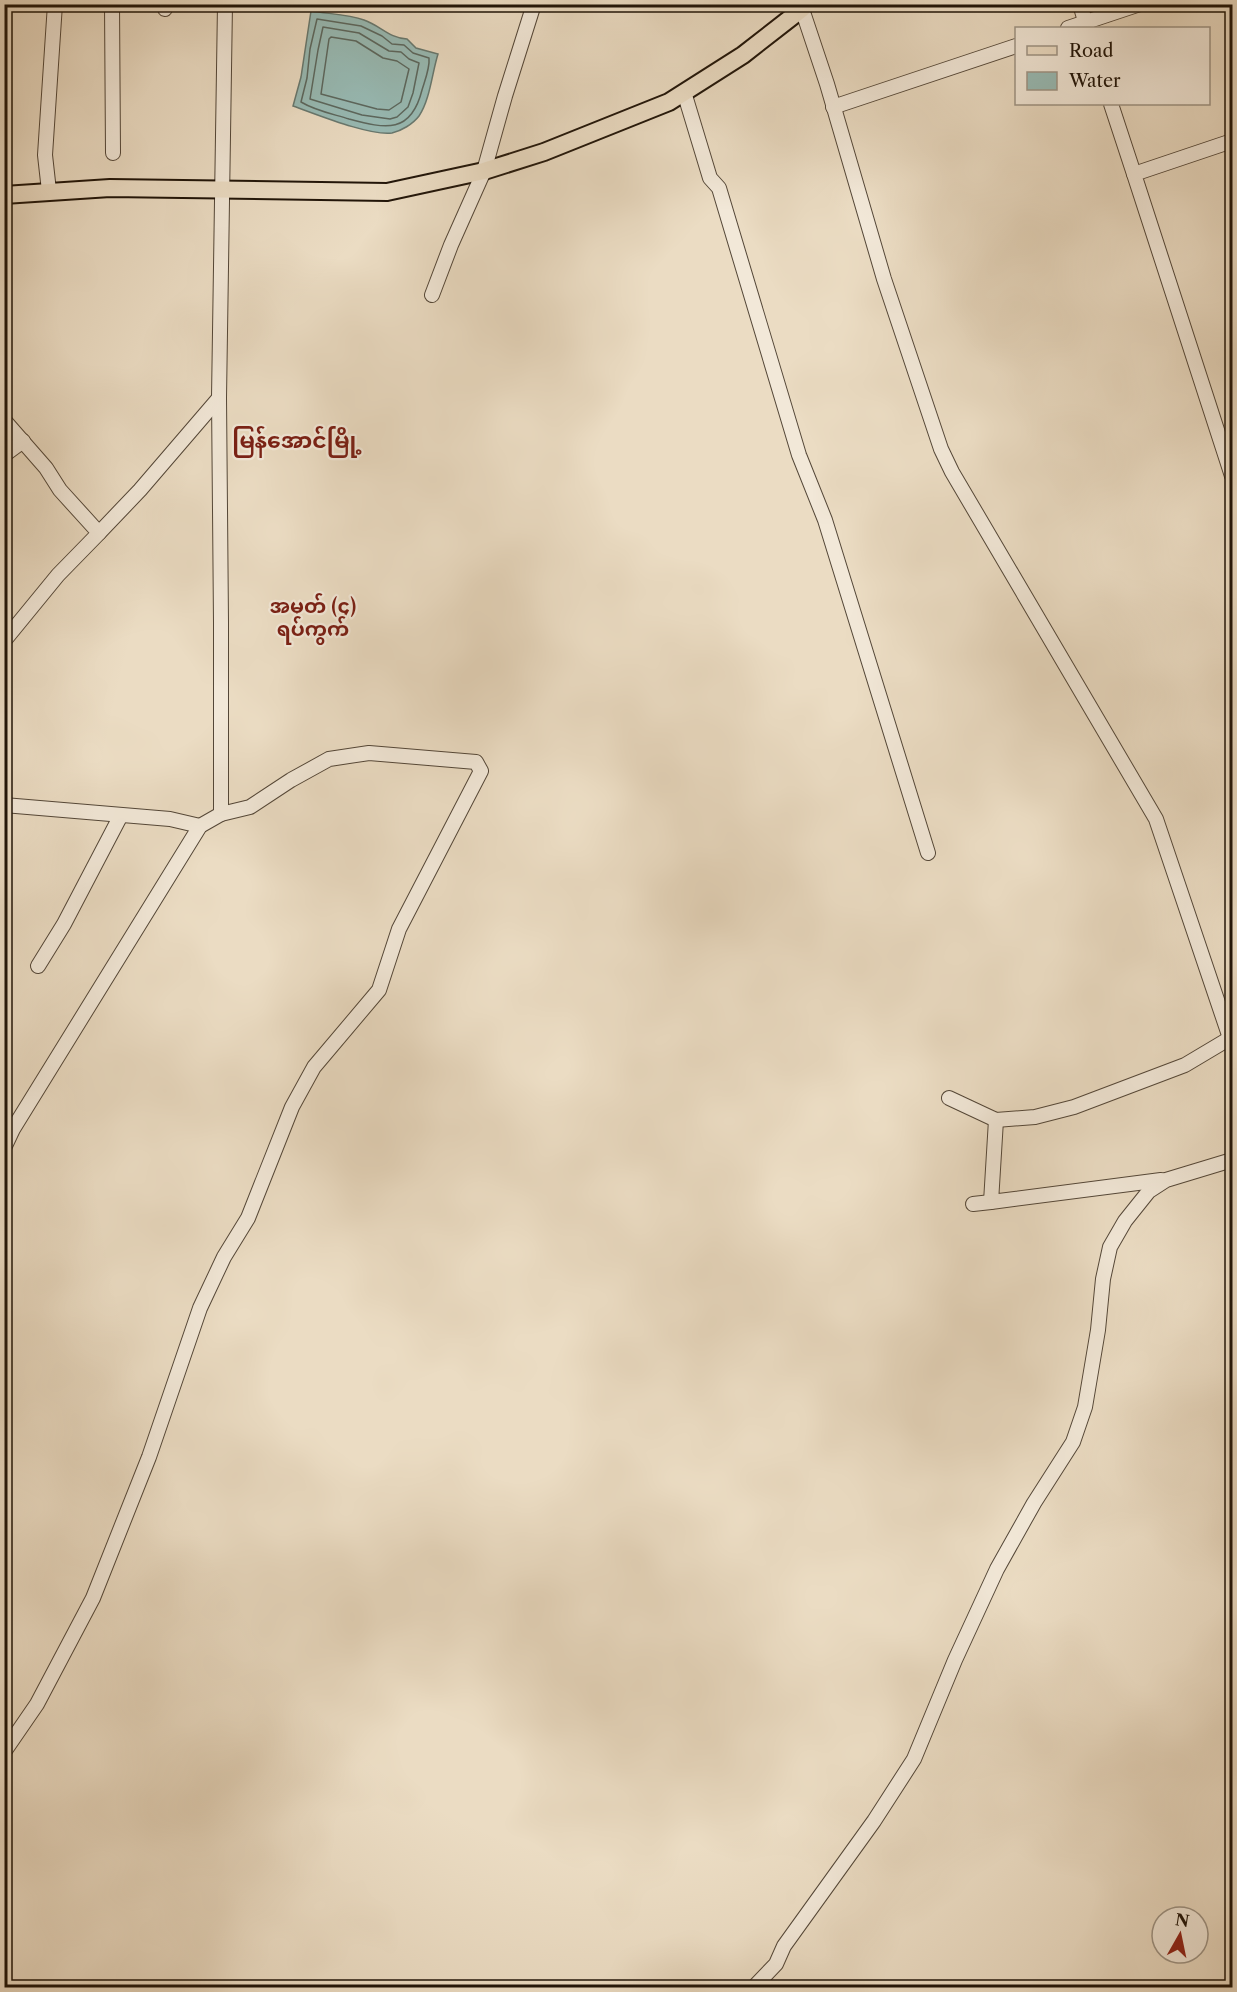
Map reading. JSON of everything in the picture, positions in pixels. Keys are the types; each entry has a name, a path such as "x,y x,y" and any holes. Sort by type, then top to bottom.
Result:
{"main road":[{"path":"4,195 110,188 387,192 484,171 544,152 669,102 743,55 802,6"}],"street":[{"path":"49,191 45,155 55,4"},
{"path":"112,4 113,153"},
{"path":"221,814 219,398 225,4"},
{"path":"432,295 484,171 534,4"},
{"path":"1080,4 1086,26 1140,4"},
{"path":"802,6 884,279 941,449 952,472 1156,819 1232,1040 1185,1065 1074,1107 1035,1117 996,1120 949,1098"},
{"path":"833,107 1015,47"},
{"path":"684,92 701,141 710,178 719,188 799,455 825,520 928,853"},
{"path":"1111,105 1233,476"},
{"path":"1134,174 1233,141"},
{"path":"4,641 58,575 140,490 219,398"},
{"path":"4,420 46,468 60,490 99,533"},
{"path":"4,455 23,441"},
{"path":"4,1148 13,1129 200,826 221,814 250,807 329,759 369,753 476,762 481,771 399,930 379,990 314,1068 292,1107 248,1218 225,1257 200,1308 149,1457 93,1598 37,1704 4,1752"},
{"path":"4,806 170,819 200,826"},
{"path":"38,966 64,924 120,816"},
{"path":"991,1202 996,1120"},
{"path":"973,1204 1166,1180 1233,1160"},
{"path":"753,1988 776,1964 784,1946 874,1821 914,1759 964,1639 997,1569 1028,1512 1072,1442 1085,1407 1098,1330 1103,1278 1110,1248 1125,1221 1149,1191 1166,1180"}],"water":[{"path":"311,11 345,15 370,22 390,34 407,39 416,48 438,54 426,102 416,119 399,131 382,133 342,124 293,106 301,77"}],"district":[{"name":"မြန်အောင်မြို့","path":"297,440"},
{"name":"အမှတ် (၄) ရပ်ကွက်","path":"313,618"}]}
